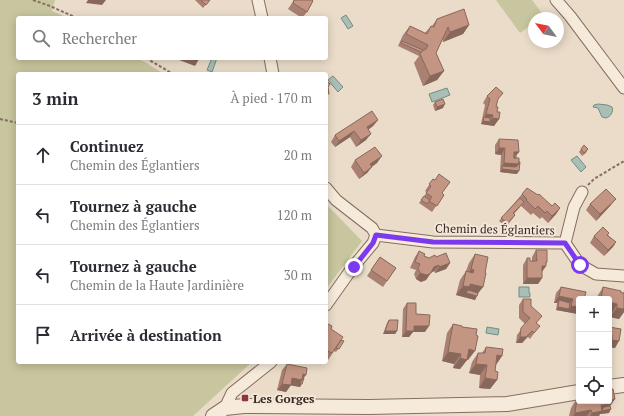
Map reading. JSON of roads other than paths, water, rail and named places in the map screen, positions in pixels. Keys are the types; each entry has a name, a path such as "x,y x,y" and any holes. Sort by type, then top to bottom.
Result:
{"street":[{"path":"258,0 262,16"},
{"path":"556,0 570,16 624,88"},
{"path":"270,60 273,72"},
{"path":"328,190 336,200 372,228 376,235 373,243 328,302"},
{"path":"565,243 574,207 582,192"},
{"name":"Chemin des Églantiers","path":"376,235 433,242 565,243 580,265 596,274 624,276"},
{"path":"225,408 232,393 268,364"},
{"path":"612,387 624,385"},
{"path":"213,416 225,408 244,406 368,408 507,404 576,392"}],"place":[{"name":"Les Gorges","path":"245,398"}]}
